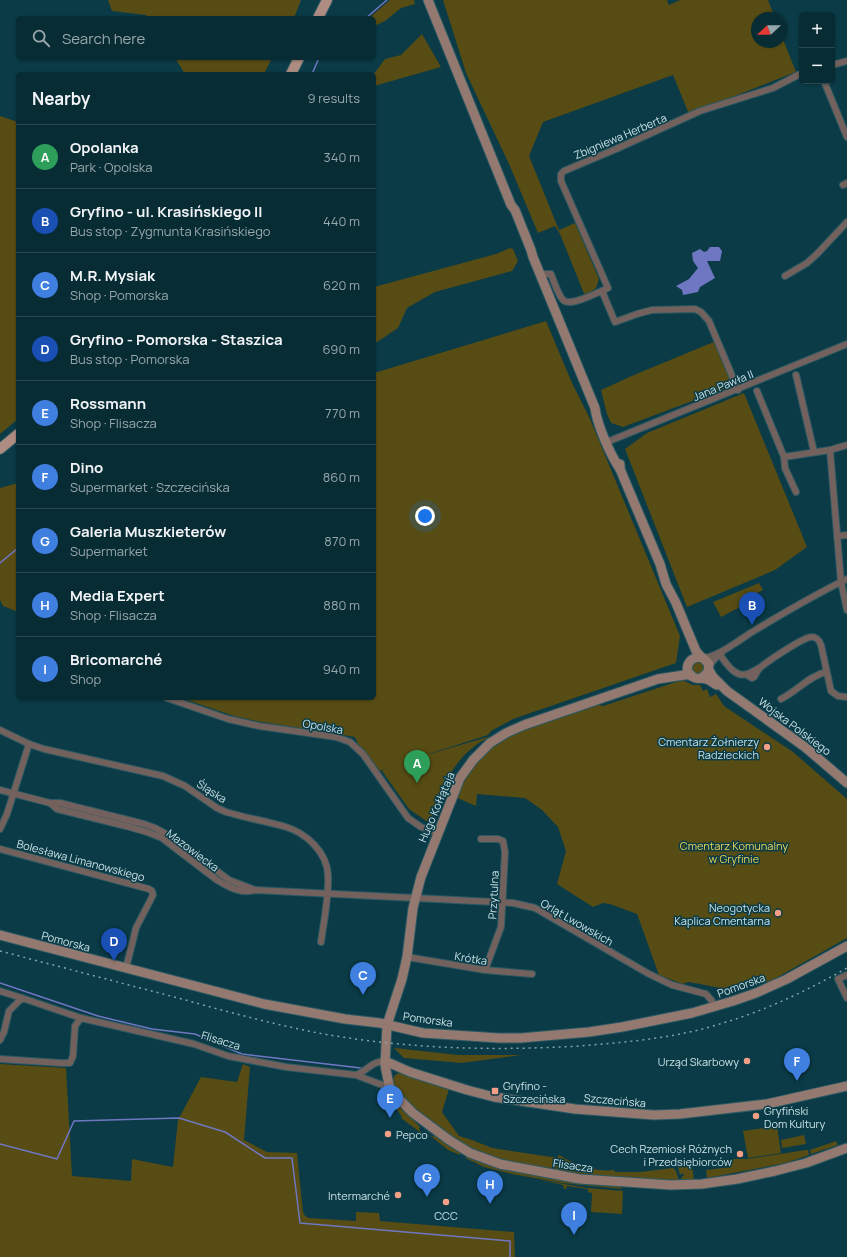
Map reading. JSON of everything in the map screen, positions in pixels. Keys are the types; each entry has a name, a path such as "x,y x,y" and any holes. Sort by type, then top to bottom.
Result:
{"main road":[{"path":"319,16 327,0"},
{"path":"292,72 298,60"},
{"path":"0,449 16,436"}],"street":[{"path":"428,0 587,388 595,408 598,421 609,441 614,460 620,469 660,564 664,569 673,589 676,603 697,654 707,662 709,669"},
{"path":"835,64 847,61"},
{"name":"Zbigniewa Herberta","path":"605,289 561,181 561,174 564,171 700,111 773,88 799,74"},
{"path":"825,84 847,137"},
{"path":"785,276 812,259 847,222"},
{"path":"540,274 551,274 563,300 569,303 576,302 605,289 615,322 652,310 695,309 701,312 709,321 738,390"},
{"name":"Jana Pawła II","path":"609,441 738,390 847,344"},
{"path":"796,375 814,452"},
{"path":"758,391 784,457 785,468 796,492"},
{"path":"784,457 830,450 847,445"},
{"path":"830,450 837,536 847,610"},
{"path":"837,536 847,535"},
{"path":"688,634 692,656 688,671 696,678 702,678 707,675 712,662 722,653 795,606 844,580"},
{"path":"722,653 736,673 747,675 752,678 760,667 784,651 810,637 817,638 821,645 831,691 838,696 847,697"},
{"path":"689,663 695,658 708,658 722,653"},
{"name":"Hugo Kołłątaja","path":"385,1061 387,1025 398,993 406,957 415,898 421,877 460,778 473,760 490,743 506,733 524,725 666,677 684,668 689,663"},
{"name":"Wojska Polskiego","path":"709,669 713,677 727,691"},
{"path":"781,699 792,694 796,688 801,685 826,672"},
{"name":"Hugo Kołłątaja","path":"666,677 686,674 691,675"},
{"name":"Wojska Polskiego","path":"702,678 708,679 727,691 805,747 847,783"},
{"name":"Opolska","path":"173,700 228,719 259,726 336,737 350,742 363,754 408,818 421,827 438,833"},
{"name":"Śląska","path":"0,730 29,744 44,749 163,776 185,786 217,808 226,812 300,832 316,847 325,862 328,873 321,942"},
{"path":"0,829 7,814 29,744"},
{"name":"Mazowiecka","path":"0,790 50,803 60,803 155,828 168,835 229,880 255,890 415,898"},
{"name":"Przytulna","path":"481,839 498,839 503,841 505,846 500,934 485,970"},
{"name":"Bolesława Limanowskiego","path":"0,848 149,888 153,895 136,928 126,968"},
{"name":"Orląt Lwowskich","path":"415,898 503,902 535,908 649,974 672,985 706,994 712,1001 714,1007"},
{"name":"Pomorska","path":"0,936 264,1004 387,1025 423,1033 499,1038 521,1038 622,1027 680,1016 744,998 773,986 847,946"},
{"name":"Krótka","path":"406,957 485,970 532,974"},
{"path":"847,975 838,979 847,998"},
{"name":"Flisacza","path":"0,991 81,1018 192,1044 235,1057 286,1067 356,1075 390,1086"},
{"path":"0,1040 4,1032 8,1011 22,998"},
{"path":"0,1059 61,1063 70,1062 73,1056 75,1026 81,1018"},
{"path":"356,1075 373,1064 385,1061"},
{"name":"Flisacza","path":"385,1061 390,1086 399,1100 413,1113 449,1140 470,1153 500,1164 580,1179 671,1185 701,1184 775,1171 806,1163 847,1148"},
{"name":"Szczecińska","path":"385,1061 410,1072 498,1098 575,1109 656,1115 697,1112 772,1103 847,1086"},
{"path":"390,1086 392,1076 397,1072 410,1072"}],"green space":[{"path":"108,0 301,0 295,16 147,16 112,11"},
{"path":"390,0 414,0 415,4 401,8 385,21 376,25 376,16 371,16"},
{"path":"443,0 667,0 669,5 680,0 768,0 773,12 751,12 751,48 787,48 796,72 689,114 673,75 543,122 529,156 559,230 575,223 599,279 596,288 585,296 560,234 555,226 538,233 509,164 466,73"},
{"path":"422,34 441,67 376,85 375,72 385,59 401,55"},
{"path":"176,60 271,60 265,72 184,72"},
{"path":"0,116 16,121 16,421 0,434"},
{"path":"510,248 513,249 518,261 512,271 435,292 407,308 398,328 376,343 376,286 496,254"},
{"path":"546,321 572,383 590,419 680,636 676,663 513,719 491,731 488,735 419,757 491,736 467,752 458,762 439,796 429,823 409,809 382,771 385,769 380,771 358,744 355,737 256,721 234,716 187,700 376,700 376,372"},
{"path":"716,341 735,385 623,427 611,423 607,414 601,390"},
{"path":"744,393 807,547 775,570 687,607 625,449 647,433"},
{"path":"16,484 16,611 3,606 0,600 0,488"},
{"path":"759,583 763,590 755,594 742,606 721,617 713,602"},
{"path":"696,662 700,662 704,668 700,674 696,674 692,670 692,666"},
{"name":"Cmentarz Komunalny w Gryfinie","path":"682,680 693,685 700,685 703,691 707,689 710,697 716,694 724,706 793,752 847,799 847,938 769,982 746,986 736,991 689,982 682,984 659,975 637,914 610,904 603,903 593,907 557,884 566,851 558,827 542,810 525,798 477,794 476,806 455,797 466,774 475,762 501,741 516,733 547,720 596,704 603,706"},
{"path":"394,1048 458,1055 522,1055 462,1063 404,1058"},
{"path":"0,1064 66,1068 72,1176 131,1181 132,1159 173,1167 178,1120 201,1077 237,1082 243,1064 250,1067 244,1140 267,1152 297,1153 303,1212 305,1216 309,1218 356,1221 356,1212 379,1213 380,1221 514,1232 515,1257 0,1257"},
{"path":"399,1073 441,1086 441,1088 449,1089 442,1112 459,1136 492,1148 558,1158 558,1155 570,1161 597,1170 640,1172 673,1168 676,1171 679,1181 579,1176 498,1161 458,1143 399,1096 392,1081 395,1075"},
{"path":"398,1105 420,1127 419,1130 425,1136 401,1118 402,1117 396,1108"},
{"path":"777,1126 781,1153 748,1158 743,1131"},
{"path":"428,1134 433,1137 433,1134 444,1140 460,1152 460,1155 448,1150"},
{"path":"804,1135 806,1144 782,1148 781,1140"},
{"path":"836,1141 838,1145 811,1154 810,1150"},
{"path":"808,1150 809,1155 786,1163 707,1178 706,1170 731,1167 731,1159 747,1159"},
{"path":"469,1156 619,1186 622,1189 562,1183 512,1174 484,1167 465,1158"},
{"path":"692,1166 694,1179 682,1181 681,1178 684,1175 682,1173 680,1175 678,1167"},
{"path":"540,1180 588,1188 623,1191 622,1214 591,1212 592,1193 588,1192 588,1189 567,1186 566,1189 564,1189 563,1185"}],"water":[{"path":"710,247 719,247 722,251 720,261 707,261 715,278 700,287 698,292 683,295 682,290 676,286 689,279 698,268 693,261 692,253 700,249 704,252 707,251"}],"waterway":[{"path":"368,16 387,0"},
{"path":"313,72 318,60"},
{"path":"0,563 16,550"},
{"path":"0,983 98,1016 152,1029 195,1034 242,1054 361,1068"},
{"path":"0,1144 57,1159 74,1121 179,1118 225,1132 265,1158 292,1158 300,1223 510,1241 510,1257"}],"railway":[{"path":"0,951 250,1018 318,1033 384,1042 481,1048 547,1048 580,1046 670,1036 706,1028 771,1006 802,992 847,968"}],"place":[{"name":"Gryfino - ul. Krasińskiego II","path":"752,625"},
{"name":"Cmentarz Żołnierzy Radzieckich","path":"767,747"},
{"name":"Opolanka","path":"417,783"},
{"name":"Neogotycka Kaplica Cmentarna","path":"778,913"},
{"name":"Gryfino - Pomorska - Staszica","path":"114,961"},
{"name":"M.R. Mysiak","path":"363,995"},
{"name":"Urząd Skarbowy","path":"747,1061"},
{"name":"Dino","path":"797,1081"},
{"name":"Gryfino - Szczecińska","path":"495,1091"},
{"name":"Gryfiński Dom Kultury","path":"756,1116"},
{"name":"Rossmann","path":"390,1118"},
{"name":"Pepco","path":"388,1134"},
{"name":"Cech Rzemiosł Różnych i Przedsiębiorców","path":"740,1154"},
{"name":"Intermarché","path":"398,1195"},
{"name":"Galeria Muszkieterów","path":"427,1197"},
{"name":"CCC","path":"446,1202"},
{"name":"Media Expert","path":"490,1204"},
{"name":"Bricomarché","path":"574,1235"}]}
